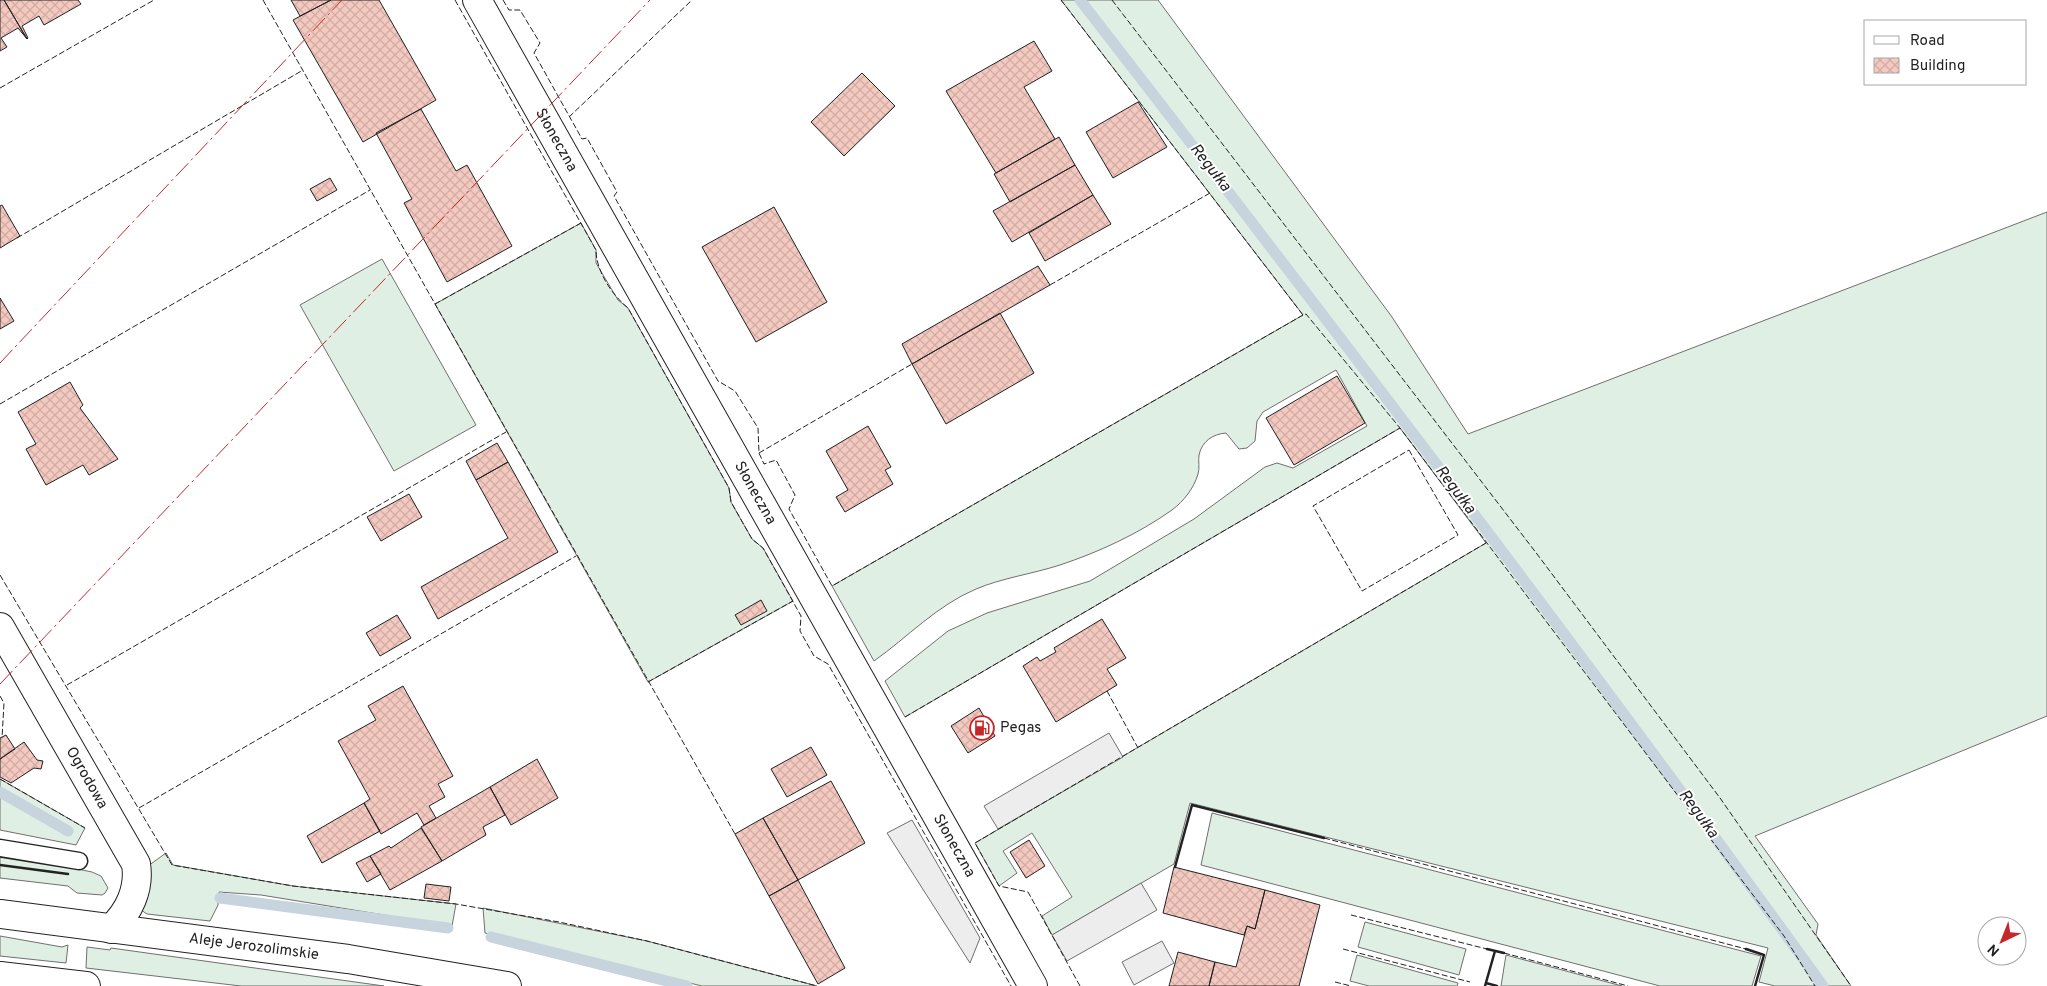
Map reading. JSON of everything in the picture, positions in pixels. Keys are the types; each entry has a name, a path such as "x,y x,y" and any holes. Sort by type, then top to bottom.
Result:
{"street":[{"name":"Słoneczna","path":"477,0 1033,986"},
{"name":"Ogrodowa","path":"0,628 136,864 138,874 134,894 126,911 111,929"},
{"name":"Aleje Jerozolimskie","path":"0,914 348,959 507,986"},
{"path":"0,976 86,986"}],"lane":[{"path":"0,848 78,861"}],"green space":[{"path":"1061,0 1158,0 1392,317 1468,434 2047,212 2047,716 1755,836 1818,924 1816,935 1851,986 1775,986 1759,982 1768,948 1190,803 1174,864 1052,935 1042,916 1072,897 1032,833 1003,851 1017,873 999,886 975,843 1486,543 1400,428 905,717 885,681 948,631 987,613 1090,581 1194,519 1265,467 1277,463 1293,468 1367,426 1336,370 1263,412 1257,421 1255,441 1247,448 1239,449 1226,433 1217,435 1205,442 1200,450 1199,472 1191,489 1176,506 1159,519 1118,542 1089,554 1060,565 976,589 935,613 874,661 832,586 1303,315"},
{"path":"581,223 596,250 596,263 618,300 628,308 729,488 731,502 752,539 763,548 793,601 648,682 435,304"},
{"path":"382,259 476,425 394,471 300,305"},
{"path":"0,779 85,828 76,845 0,830"},
{"path":"1212,813 1761,956 1752,986 1660,986 1201,865"},
{"path":"0,853 92,872 101,876 108,888 102,895 77,893 68,886 0,878"},
{"path":"166,853 173,865 293,886 456,904 452,926 261,895 219,892 218,905 210,921 147,914 141,910 148,866"},
{"path":"483,908 647,941 817,986 702,986 485,933"},
{"path":"1365,922 1466,949 1459,975 1358,947"},
{"path":"0,936 62,947 68,945 66,963 0,956"},
{"path":"87,947 110,950 111,948 384,986 241,986 86,968"},
{"path":"1357,955 1458,983 1457,986 1369,986 1350,981"},
{"path":"1506,955 1622,986 1501,986"}],"shaded area":[{"path":"1109,733 1123,757 998,829 984,806"},
{"path":"912,820 980,938 970,963 887,833"},
{"path":"1141,883 1157,910 1067,961 1052,935"},
{"path":"1162,941 1174,963 1134,985 1122,962"}],"building":[{"path":"0,0 4,0 27,39 18,28 1,38 7,47 0,51"},
{"path":"4,0 78,0 81,4 44,25 39,16 22,26 27,39"},
{"path":"291,0 331,0 300,16"},
{"path":"331,0 379,0 436,100 363,142 293,20"},
{"path":"1034,41 1052,71 1024,87 1055,139 996,173 946,91"},
{"path":"862,73 895,106 844,156 811,122"},
{"path":"1138,102 1167,147 1113,178 1086,132"},
{"path":"421,109 456,171 467,165 512,246 447,282 404,203 412,199 376,133"},
{"path":"1059,137 1075,165 1010,202 994,174"},
{"path":"1075,165 1093,195 1012,242 993,211"},
{"path":"330,178 337,190 317,201 310,189"},
{"path":"1093,195 1111,224 1045,261 1029,233"},
{"path":"2,205 20,236 0,248 0,206"},
{"path":"774,207 827,302 756,342 702,247"},
{"path":"1038,266 1050,285 912,364 902,344"},
{"path":"0,298 14,321 0,329"},
{"path":"1000,313 1034,373 946,424 912,364"},
{"path":"1337,376 1365,423 1294,465 1266,418"},
{"path":"70,382 83,405 80,408 118,459 89,475 83,465 46,485 26,449 36,444 18,412"},
{"path":"868,426 891,467 885,470 893,484 845,512 836,497 848,490 826,451"},
{"path":"497,443 508,462 476,480 466,461"},
{"path":"508,462 558,552 438,619 421,587 508,538 476,480"},
{"path":"409,494 422,517 381,541 367,517"},
{"path":"761,600 767,611 741,625 735,615"},
{"path":"397,615 411,638 380,656 366,633"},
{"path":"1102,619 1126,658 1107,669 1117,685 1056,722 1023,666 1037,657 1040,661 1056,652 1054,648"},
{"path":"403,686 453,776 438,784 445,797 429,806 436,818 424,825 417,813 381,834 364,803 370,799 338,741 376,720 368,706"},
{"path":"979,708 995,736 968,753 951,726"},
{"path":"6,735 15,749 0,759 0,738"},
{"path":"24,742 37,760 43,761 41,769 34,768 11,783 0,777 0,759"},
{"path":"811,747 827,775 787,797 771,769"},
{"path":"537,759 558,798 511,825 490,787"},
{"path":"831,781 865,843 798,880 763,818"},
{"path":"490,787 505,815 483,827 486,835 442,861 421,827"},
{"path":"364,803 380,831 322,863 307,836"},
{"path":"763,818 798,880 769,896 735,834"},
{"path":"421,828 442,861 390,890 370,856 389,846 391,848"},
{"path":"1029,840 1045,866 1026,878 1010,852"},
{"path":"370,856 381,874 367,882 356,863"},
{"path":"1174,867 1265,890 1255,929 1247,926 1244,935 1163,913"},
{"path":"798,880 845,968 818,984 769,896"},
{"path":"426,884 451,887 449,901 424,898"},
{"path":"1265,890 1320,905 1299,986 1209,986 1215,962 1236,967 1247,926 1255,929"},
{"path":"1178,952 1215,962 1209,986 1169,986"}],"waterway":[{"name":"Regułka","path":"1080,0 1456,490 1641,737 1823,986"},
{"path":"0,792 68,831"},
{"path":"220,898 448,928"},
{"path":"491,937 687,986"}],"fence":[{"path":"0,88 154,0"},
{"path":"263,0 735,834"},
{"path":"455,0 596,250 599,266 606,282 628,308 729,488 731,502 752,539 763,548 801,616 800,631 814,656 828,664 1011,986"},
{"path":"503,0 509,10 520,10 540,43 534,53 582,139 587,138 617,192 614,196 718,381 735,391 758,428 759,453 764,464 776,460 795,495 789,509 832,586 1303,315"},
{"path":"569,117 692,0"},
{"path":"1061,0 1303,315 1306,314 1400,428 1784,936 1815,986"},
{"path":"1112,0 1537,554 1720,798 1851,986"},
{"path":"17,238 303,70"},
{"path":"0,404 370,190"},
{"path":"1050,285 1210,193"},
{"path":"435,304 581,223"},
{"path":"759,453 912,364"},
{"path":"905,717 1400,428"},
{"path":"67,685 506,432"},
{"path":"1409,450 1458,535 1362,591 1313,506 1409,450"},
{"path":"1080,986 1028,892 999,886 975,843 1486,543"},
{"path":"139,808 576,556"},
{"path":"0,575 172,865 293,886 456,904 559,922 647,941 817,986"},
{"path":"648,682 793,601"},
{"path":"1107,691 1138,748"},
{"path":"0,696 4,703 2,738"},
{"path":"0,779 85,828"},
{"path":"1324,838 1746,949"},
{"path":"1351,915 1487,949"},
{"path":"1343,949 1470,982"},
{"path":"1504,953 1628,986"},
{"path":"1335,982 1351,986"}],"wall":[{"path":"1175,867 1192,805 1324,838"},
{"path":"0,865 68,874"},
{"path":"1487,949 1504,953"},
{"path":"1746,949 1764,955 1755,986"},
{"path":"1485,986 1495,951"},
{"path":"1486,983 1497,986"}],"power":[{"path":"0,363 342,0"},
{"path":"0,684 650,0"}],"place":[{"name":"Pegas","path":"982,728"}]}
